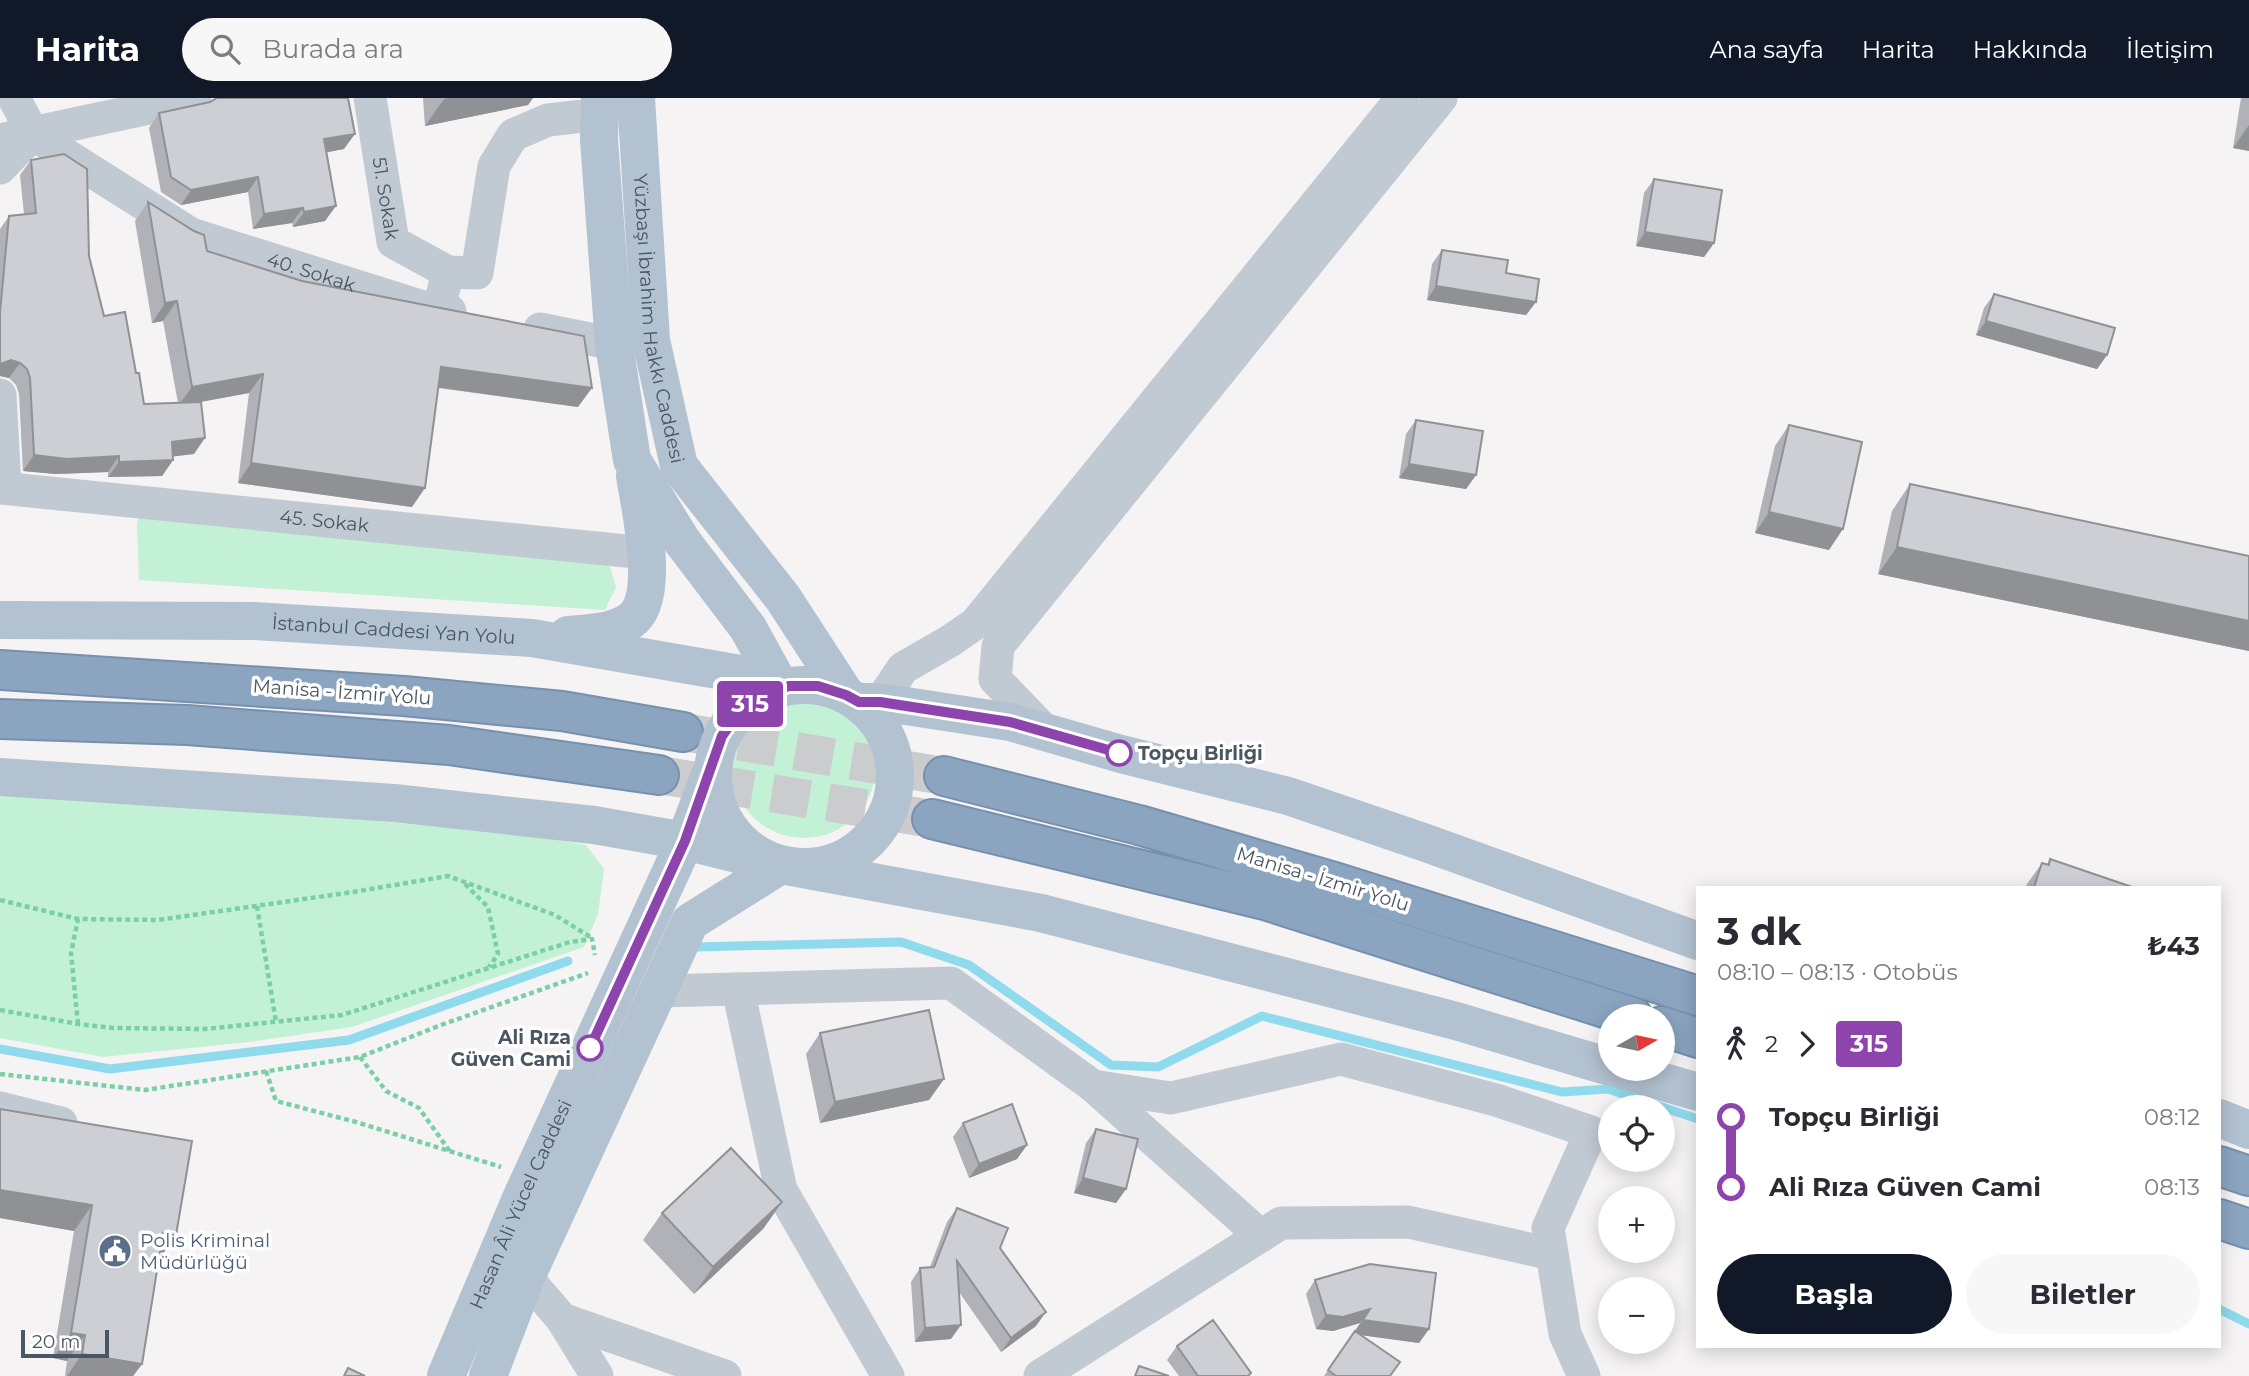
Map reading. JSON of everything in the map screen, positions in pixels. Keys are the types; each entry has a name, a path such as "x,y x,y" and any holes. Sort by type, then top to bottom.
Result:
{"highway":[{"name":"Manisa - İzmir Yolu","path":"0,670 404,696 562,711 683,732"},
{"path":"0,719 187,725 449,745 659,775"},
{"name":"Manisa - İzmir Yolu","path":"944,776 1139,825 1334,881 1696,995"},
{"name":"Manisa - İzmir Yolu","path":"932,819 1265,900 1598,1006"},
{"path":"1675,1031 1696,1037"},
{"path":"2221,1167 2249,1176"},
{"path":"2221,1220 2249,1229"}],"main road":[{"name":"Yüzbaşı İbrahim Hakkı Caddesi","path":"635,98 651,340 679,466 862,700"},
{"name":"Yüzbaşı İbrahim Hakkı Caddesi","path":"600,106 599,140 614,344 632,460 682,541 748,628 781,688"},
{"path":"532,638 597,632 620,626 633,619 644,603 646,553 632,460"},
{"name":"İstanbul Caddesi Yan Yolu","path":"0,620 253,621 532,638 752,676 781,688"},
{"path":"862,700 887,737 895,766 894,795 883,823 864,846 839,861 810,868 781,865 751,851 728,827 715,796 714,764 722,736 739,712 762,695 781,688 818,686 862,700 1010,722 1121,754 1288,796 1696,939"},
{"name":"Hasan Âli Yücel Caddesi","path":"446,1376 532,1175 615,964 685,841 714,764"},
{"path":"0,777 394,803 594,825 685,841 781,865 1041,913 1456,1021 1598,1062"},
{"name":"Hasan Âli Yücel Caddesi","path":"488,1376 526,1277 690,922 781,865"},
{"path":"1664,1082 1696,1091"},
{"path":"2221,1119 2249,1130"},
{"path":"2221,1234 2249,1241"}],"street":[{"path":"14,98 33,134"},
{"path":"0,140 195,98"},
{"name":"51. Sokak","path":"370,98 394,242 448,272"},
{"path":"862,700 903,667 950,641 976,622 1402,98"},
{"path":"1045,732 995,679 998,646 1441,98"},
{"path":"440,309 448,272 477,272 494,166 513,135 548,120 600,106"},
{"path":"0,168 33,134"},
{"name":"40. Sokak","path":"33,134 191,234 420,306 614,344"},
{"path":"0,395 2,488"},
{"name":"45. Sokak","path":"2,488 646,553"},
{"path":"660,991 951,983 1093,1086 1261,1236"},
{"path":"738,989 781,1190 887,1376"},
{"path":"1093,1086 1171,1098 1341,1059 1496,1100 1591,1132 1548,1228 1565,1334 1584,1376"},
{"path":"0,1108 90,1130"},
{"path":"1040,1376 1281,1223 1408,1222 1552,1254"},
{"path":"505,1236 526,1277 562,1319 597,1376"},
{"path":"562,1319 725,1376"}],"path":[{"path":"0,900 78,919 158,920 448,876 555,915 592,939 615,964 441,1025 360,1057 145,1090 0,1074"},
{"path":"462,881 488,907 498,954 488,968"},
{"path":"257,906 276,1022"},
{"path":"78,919 71,953 78,1024"},
{"path":"0,1010 113,1028 205,1029 342,1015 570,942 592,939"},
{"path":"360,1057 386,1091 419,1108 451,1153"},
{"path":"266,1071 276,1101 532,1175"}],"green space":[{"path":"139,516 609,564 616,587 605,610 139,580"},
{"path":"804,694 832,699 855,715 871,738 876,766 871,794 855,817 832,833 804,838 776,833 753,817 737,794 732,766 737,738 753,715 776,699"},
{"path":"0,789 100,795 537,836 586,845 604,869 598,914 584,947 352,1027 249,1042 103,1057 0,1038"}],"building":[{"path":"217,98 348,98 355,134 324,139 336,206 304,212 303,208 264,214 258,177 191,190 171,177 159,113 210,102"},
{"path":"64,154 87,169 89,256 104,316 125,312 144,404 201,402 205,438 172,442 173,460 119,462 119,456 67,459 34,455 30,378 27,369 11,360 0,364 0,312 9,216 36,213 31,160"},
{"path":"1654,179 1722,190 1714,243 1645,232"},
{"path":"148,202 204,235 207,251 302,281 584,336 592,388 441,367 425,488 251,463 263,374 192,387 177,301 165,303"},
{"path":"1442,250 1508,260 1506,273 1539,279 1536,302 1436,286"},
{"path":"1994,294 2115,328 2107,355 1986,321"},
{"path":"1416,420 1483,431 1476,475 1409,464"},
{"path":"1789,425 1862,442 1843,529 1769,512"},
{"path":"1910,484 2249,556 2249,621 1897,547"},
{"path":"2050,859 2129,886 2034,886 2042,863 2049,865"},
{"path":"929,1010 944,1079 835,1102 820,1033"},
{"path":"1012,1104 1027,1145 979,1164 963,1123"},
{"name":"Polis Kriminal Müdürlüğü","path":"0,1109 192,1141 176,1235 163,1233 142,1364 82,1354 85,1335 71,1333 92,1205 0,1190"},
{"path":"1096,1129 1138,1139 1126,1189 1083,1178"},
{"path":"731,1148 782,1202 713,1267 662,1213"},
{"path":"957,1208 1008,1228 1000,1248 1046,1312 1011,1338 957,1261 961,1325 925,1328 920,1268 934,1267"},
{"path":"1370,1264 1436,1273 1429,1329 1363,1320 1370,1309 1343,1317 1326,1315 1315,1280"},
{"path":"1213,1320 1251,1373 1248,1376 1198,1376 1177,1346"},
{"path":"1355,1331 1400,1362 1390,1376 1336,1376 1328,1370"},
{"path":"1139,1366 1169,1376 1135,1376"},
{"path":"348,1368 365,1376 344,1376"}],"waterway":[{"path":"696,947 901,942 969,965 1111,1065 1158,1067 1262,1016 1562,1092 1608,1089 1696,1118"},
{"path":"0,1049 110,1069 349,1040 568,961"},
{"path":"2221,1310 2249,1324"}],"tunnel":[{"path":"683,732 944,776"},
{"path":"659,775 932,819"}],"bus line":[{"name":"315","path":"590,1048 685,841 722,736 739,712 762,695 789,686 818,686 859,702 880,702 1010,722 1119,753"}],"place":[{"name":"Topçu Birliği","path":"1119,753"},
{"name":"Ali Rıza Güven Cami","path":"590,1048"},
{"name":"Polis Kriminal Müdürlüğü","path":"115,1251"}]}
